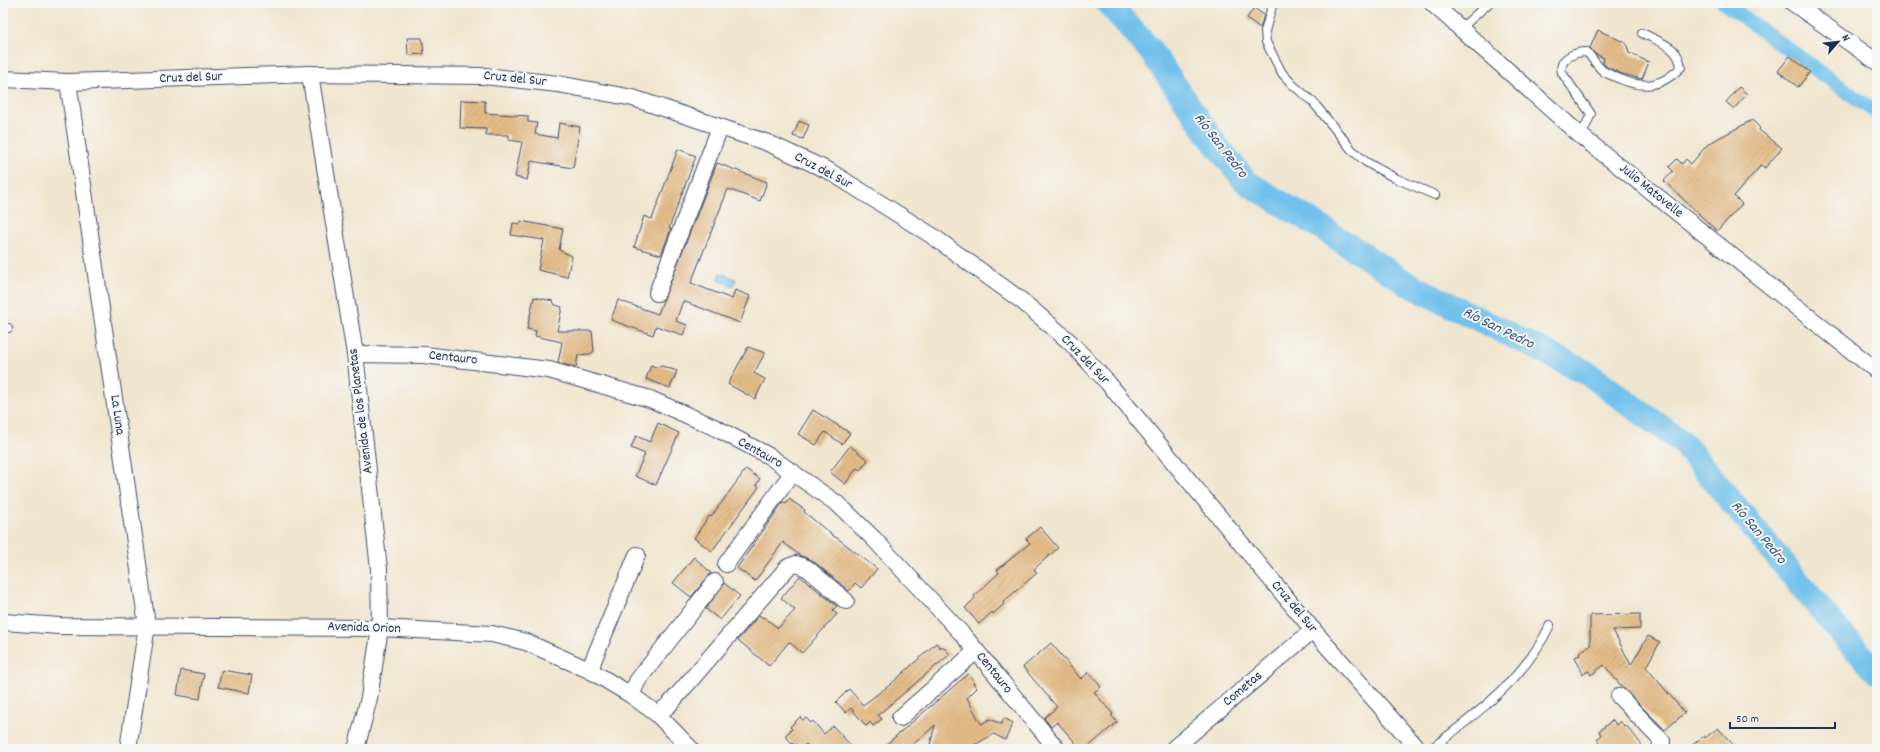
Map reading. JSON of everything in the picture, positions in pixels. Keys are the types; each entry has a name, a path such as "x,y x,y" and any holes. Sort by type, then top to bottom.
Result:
{"street":[{"name":"Julio Matovelle","path":"1432,3 1581,136 1877,371"},
{"path":"1800,5 1877,62"},
{"name":"Cruz del Sur","path":"3,80 68,82 310,74 484,76 558,84 633,98 768,143 829,171 931,235 1022,301 1070,342 1108,383 1313,630 1418,749"},
{"name":"Avenida de los Planetas","path":"310,74 355,354 379,569 380,628 370,698 356,749"},
{"name":"La Luna","path":"68,82 148,625 128,749"},
{"path":"657,293 720,127"},
{"name":"Centauro","path":"355,354 424,355 549,370 650,399 714,427 769,456 838,505 873,538 916,583 976,651 1056,749"},
{"path":"726,564 793,472"},
{"path":"591,671 593,661 637,555"},
{"path":"657,714 669,705 788,567 796,564 808,568 846,601"},
{"path":"631,695 638,680 715,582"},
{"name":"Avenida Orion","path":"3,622 60,626 148,625 380,628 492,634 526,642 591,671 631,695 657,714 691,749"},
{"name":"Cometas","path":"1173,749 1313,630"},
{"path":"900,718 976,651"},
{"path":"1619,696 1662,741 1660,749"}],"lane":[{"path":"1273,3 1265,31 1266,42 1282,73 1293,86 1313,102 1352,150 1366,162 1395,178 1435,195"},
{"path":"1460,29 1489,3"},
{"path":"1581,136 1591,114 1562,73 1562,63 1577,52 1587,52 1603,70 1611,75 1645,86 1660,83 1674,75 1681,67 1680,60 1674,50 1642,33"},
{"path":"1431,749 1483,707 1510,682 1541,644 1550,626"}],"water":[{"path":"720,273 736,279 733,286 718,280"}],"building":[{"path":"1254,8 1264,15 1260,28 1247,18"},
{"path":"1598,30 1626,43 1629,53 1649,62 1642,79 1622,74 1607,67 1603,63 1604,58 1595,54 1590,48"},
{"path":"407,38 422,38 424,54 408,55"},
{"path":"1790,56 1810,72 1798,87 1778,71"},
{"path":"1739,87 1747,94 1734,109 1726,102"},
{"path":"461,100 485,101 485,113 528,116 528,122 537,123 535,134 557,138 559,123 580,127 573,168 531,161 527,180 515,177 522,142 509,140 509,135 486,135 486,129 460,128"},
{"path":"1752,120 1760,128 1759,130 1782,148 1765,168 1761,165 1734,196 1742,204 1717,231 1664,181 1673,171 1669,167 1677,159 1682,164 1686,159 1691,164 1708,144"},
{"path":"799,121 809,125 803,139 793,136"},
{"path":"678,149 696,156 669,228 671,229 661,255 634,247 644,216 652,219"},
{"path":"717,163 767,182 760,201 728,189 691,283 732,299 735,290 750,296 740,323 683,301 676,321 687,325 683,335 656,326 653,335 611,320 618,300 658,314"},
{"path":"521,221 563,229 559,250 572,256 567,277 538,270 544,240 511,235 513,223 520,224"},
{"path":"534,297 553,301 555,305 562,307 557,331 592,331 594,351 590,354 578,355 576,367 558,363 562,342 535,336 536,331 527,329"},
{"path":"748,347 765,353 754,373 765,379 755,399 728,384"},
{"path":"651,365 656,367 662,366 677,371 670,388 646,379"},
{"path":"813,410 850,433 842,444 825,432 816,445 798,434"},
{"path":"658,423 679,433 656,485 635,476 645,454 631,448 636,436 650,442"},
{"path":"850,446 868,460 860,470 857,468 845,484 830,472"},
{"path":"746,469 760,479 756,485 759,487 712,551 694,538 709,516 711,517"},
{"path":"789,499 805,510 804,512 877,569 861,588 855,583 849,591 813,561 799,555 783,542 755,581 737,568 783,502 786,504"},
{"path":"1040,527 1058,548 1034,569 1037,573 1003,602 1004,604 993,614 992,612 979,624 965,608 975,598 974,596 999,573 997,570 1030,543 1026,539"},
{"path":"694,557 711,573 691,597 673,583"},
{"path":"800,576 837,606 833,610 837,614 802,653 789,642 769,666 738,640 759,615 778,628 795,610 781,598"},
{"path":"724,583 740,596 720,620 706,609"},
{"path":"1640,614 1640,629 1613,630 1631,665 1648,636 1660,642 1646,667 1685,713 1665,730 1622,687 1604,665 1591,675 1589,671 1583,674 1575,657 1580,655 1579,652 1590,646 1590,615"},
{"path":"936,643 940,648 942,646 950,654 878,715 882,719 873,726 870,722 866,726 851,708 846,713 836,702 849,689 863,705 891,684"},
{"path":"1051,643 1081,679 1089,672 1101,687 1094,692 1113,714 1111,715 1117,722 1086,749 1081,749 1057,722 1051,727 1044,718 1057,707 1023,667"},
{"path":"181,670 204,674 200,699 177,695"},
{"path":"222,670 252,675 249,693 218,687"},
{"path":"968,674 975,682 973,683 977,688 967,698 981,724 990,719 1001,724 1004,718 1013,723 1005,740 994,734 967,749 929,749 935,725 908,749 881,749"},
{"path":"800,717 803,720 806,718 811,723 813,721 824,734 833,726 854,749 811,749 806,744 800,749 785,736 792,729 790,727"},
{"path":"1613,720 1616,725 1620,721 1624,726 1626,725 1645,749 1604,749 1597,739 1602,735 1599,731"},
{"path":"1718,728 1737,749 1687,749 1704,736 1705,738"}],"waterway":[{"name":"Río San Pedro","path":"1108,3 1150,50 1214,142 1246,182 1322,228 1408,284 1587,373 1683,443 1838,630 1877,672"},
{"path":"1724,3 1877,113"}]}
